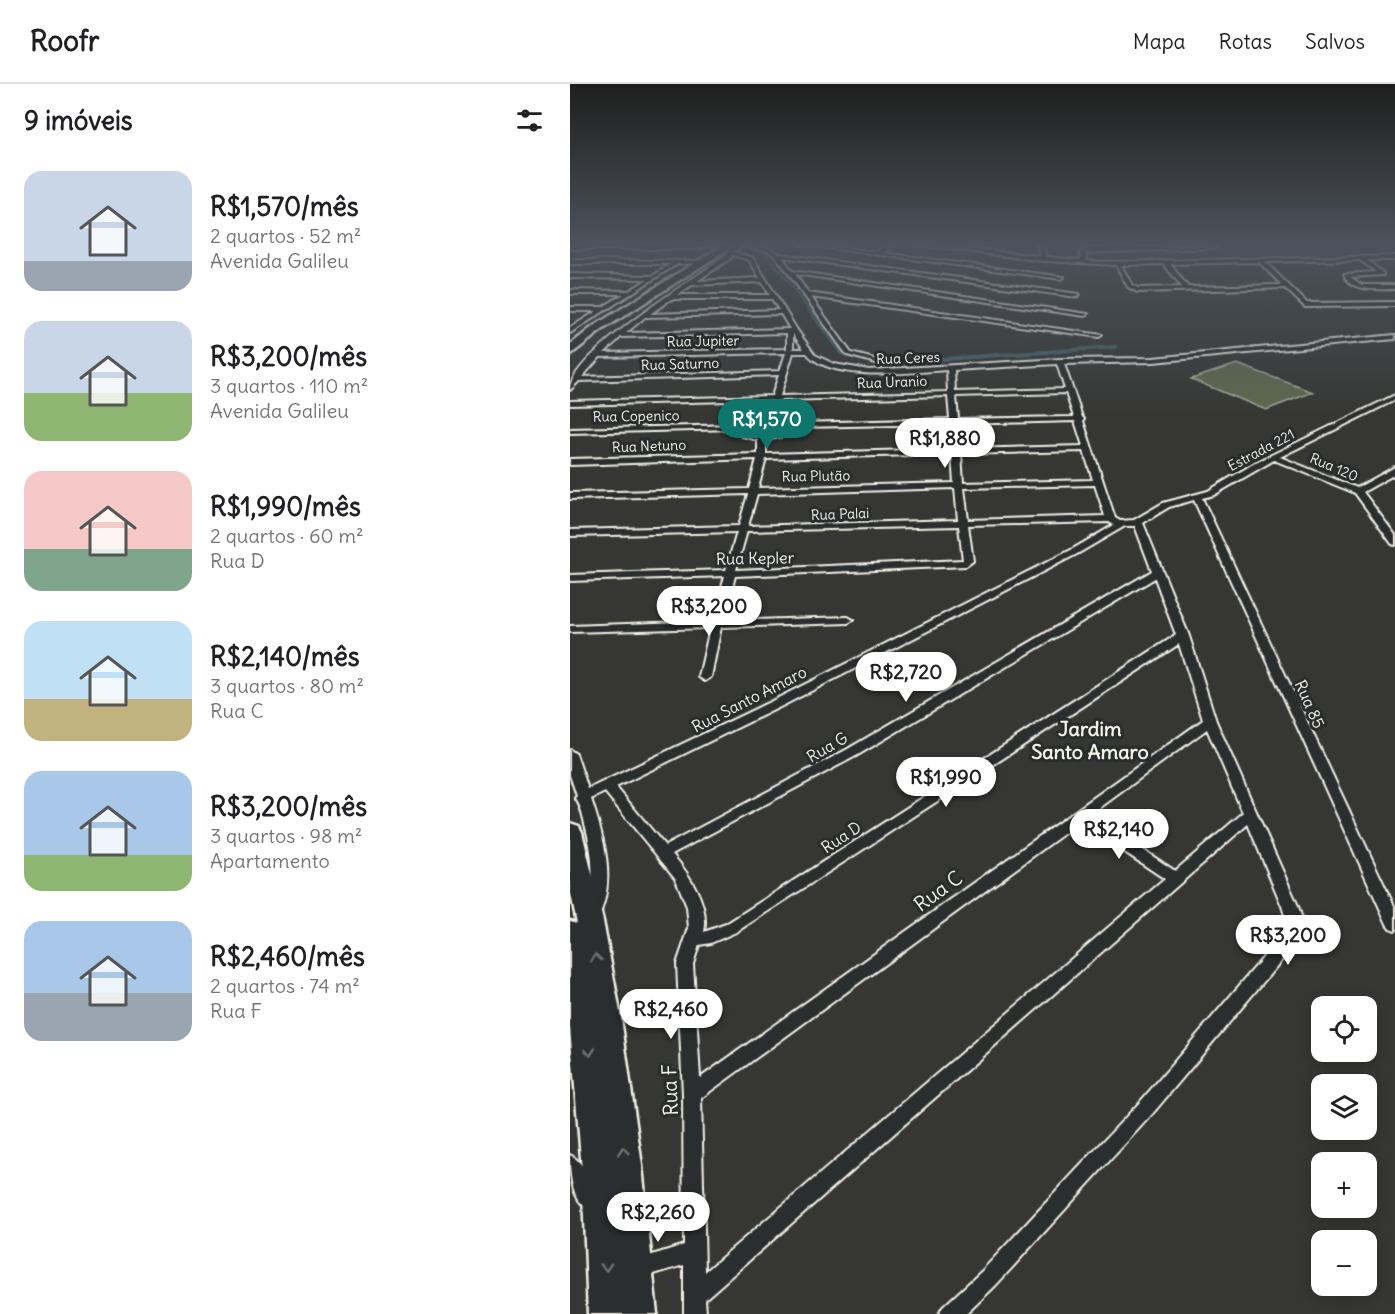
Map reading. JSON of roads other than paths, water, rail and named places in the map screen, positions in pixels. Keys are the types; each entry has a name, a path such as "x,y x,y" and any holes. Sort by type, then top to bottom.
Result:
{"highway":[{"path":"570,351 639,301"},
{"path":"570,359 613,318"},
{"path":"570,832 604,1214 608,1314"},
{"path":"580,926 616,1088 638,1314"}],"street":[{"path":"571,329 614,301"},
{"path":"570,388 597,356 665,301"},
{"name":"Rua Ceres","path":"778,301 792,331 818,360 832,366 869,372 1060,361 1146,360 1395,337"},
{"path":"812,301 849,354 876,361"},
{"path":"866,301 1099,335"},
{"path":"993,301 1085,314"},
{"path":"1301,301 1306,306 1395,304"},
{"path":"989,307 997,302"},
{"path":"570,309 602,309"},
{"path":"647,315 784,312"},
{"path":"975,318 982,312"},
{"path":"592,315 613,318"},
{"path":"621,335 792,331 784,373 769,414"},
{"name":"Rua Jupiter","path":"597,356 809,351"},
{"path":"950,1314 989,1278 1147,1107 1292,935 1296,926 1294,915 1210,722 1183,636 1138,522 1116,522 1099,482 1060,361"},
{"path":"950,369 964,523"},
{"name":"Rua Saturno","path":"576,379 784,373"},
{"name":"Rua Uranio","path":"570,403 1070,391"},
{"name":"Estrada 221","path":"1138,522 1166,505 1216,491 1258,465 1395,397"},
{"path":"796,425 788,417 769,414 749,418 739,427 744,435 762,438 787,433 796,425 1080,419"},
{"name":"Rua Copenico","path":"570,431 739,427"},
{"path":"705,677 729,574 762,457 762,438"},
{"name":"Rua Netuno","path":"570,462 1089,448"},
{"name":"Rua 120","path":"1275,458 1358,491 1395,542"},
{"path":"1358,491 1395,470"},
{"name":"Rua Plutão","path":"570,496 1099,482"},
{"name":"Rua 85","path":"1197,497 1395,924"},
{"name":"Rua Palai","path":"570,534 964,523 1116,522"},
{"name":"Rua Santo Amaro","path":"582,798 999,591 1116,522"},
{"name":"Rua Kepler","path":"570,578 962,564 968,561 964,523"},
{"name":"Rua G","path":"663,853 851,753 1158,572"},
{"path":"570,628 848,620"},
{"name":"Rua D","path":"694,939 711,936 731,928 1183,636"},
{"name":"Rua C","path":"692,1095 1210,722"},
{"path":"570,754 602,873 599,898 580,926"},
{"name":"Rua F","path":"608,787 663,853 689,890 697,920 686,964 692,1095 695,1314"},
{"path":"696,1293 1250,814"},
{"path":"1080,815 1176,879"},
{"path":"570,1164 586,1193 604,1214"},
{"path":"635,1270 693,1252"}],"waterway":[{"path":"804,301 842,354 870,361 899,362 1116,347"}],"district":[{"name":"Jardim Santo Amaro","path":"1090,740"}]}
